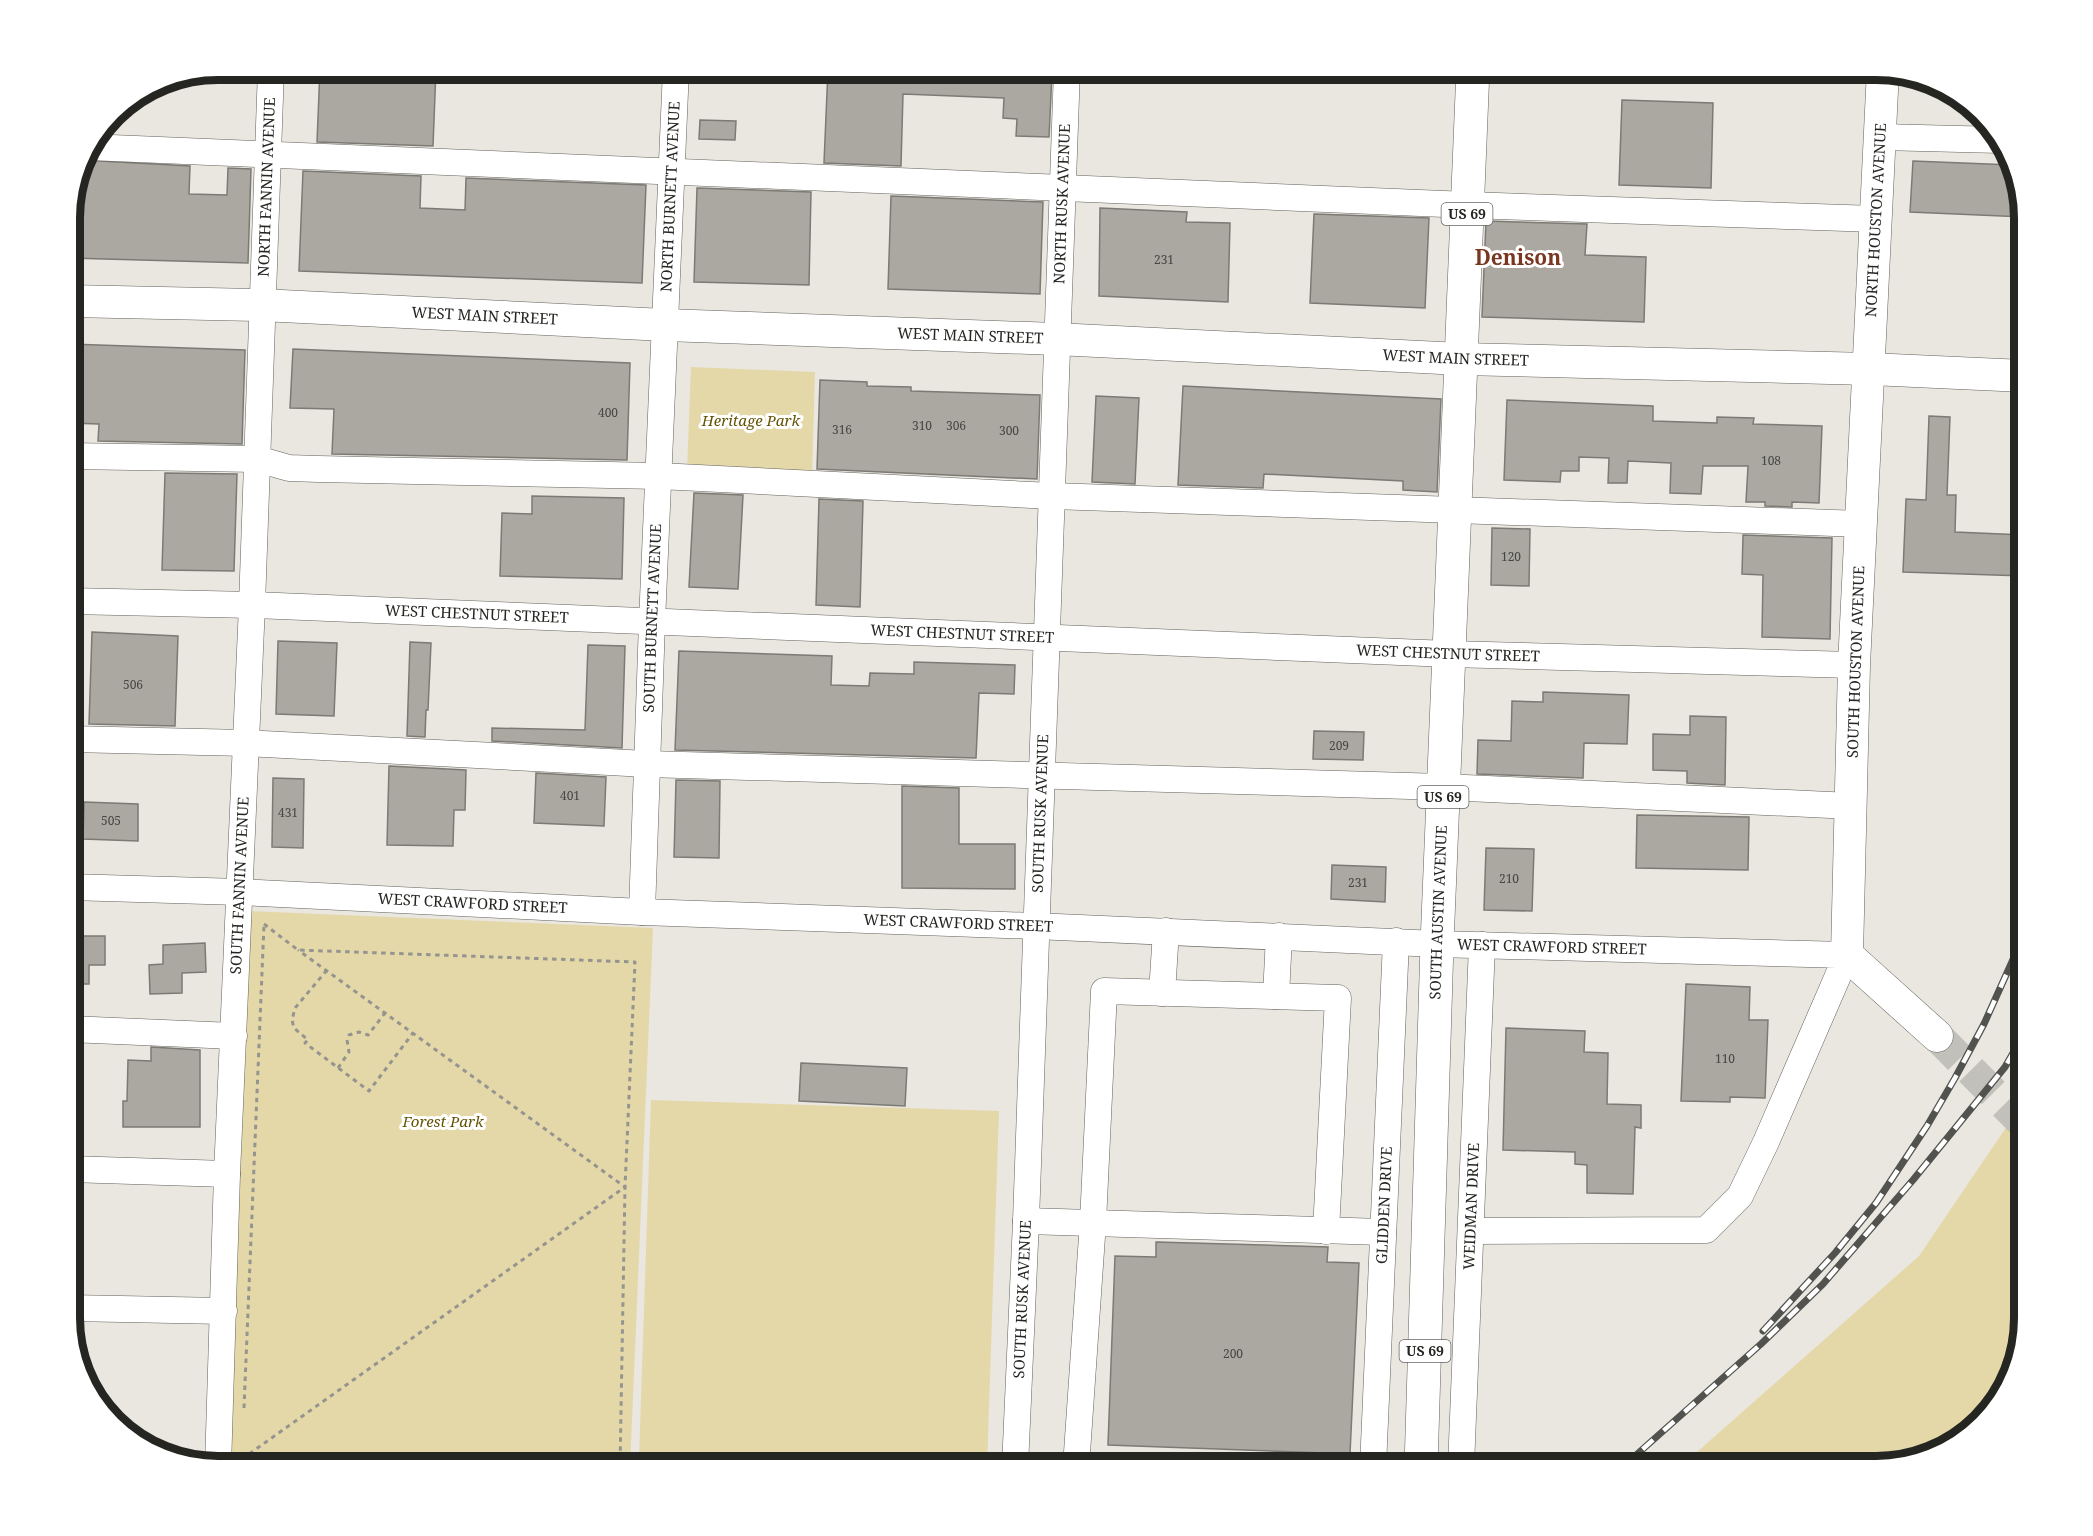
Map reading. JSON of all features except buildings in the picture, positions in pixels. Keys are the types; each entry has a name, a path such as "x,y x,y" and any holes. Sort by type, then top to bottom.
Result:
{"highway":[{"name":"US 69","path":"1461,358 1473,80"},
{"name":"SOUTH AUSTIN AVENUE","path":"1421,1456 1437,944 1461,358"}],"main road":[{"name":"NORTH HOUSTON AVENUE","path":"1869,369 1883,80"},
{"name":"WEST MAIN STREET","path":"80,301 261,305 666,325 1056,339 1461,358 1869,369 2014,376"},
{"name":"SOUTH HOUSTON AVENUE","path":"1847,956 1854,665 1869,369"},
{"path":"1847,956 1937,1036"}],"street":[{"name":"NORTH FANNIN AVENUE","path":"261,305 270,80"},
{"name":"NORTH BURNETT AVENUE","path":"666,325 676,80"},
{"name":"NORTH RUSK AVENUE","path":"1056,339 1067,80"},
{"path":"1880,137 1989,140"},
{"path":"98,147 1468,205 1876,219"},
{"name":"SOUTH FANNIN AVENUE","path":"230,1456 224,1311 227,1174 252,605 261,305"},
{"name":"SOUTH BURNETT AVENUE","path":"642,912 652,622 666,325"},
{"name":"SOUTH RUSK AVENUE","path":"1015,1456 1026,1221 1056,339"},
{"path":"80,456 257,459 289,468 658,476 1052,496 1862,524"},
{"name":"WEST CHESTNUT STREET","path":"80,601 252,605 1449,654 1854,665"},
{"path":"80,739 246,743 647,764 1444,787 1851,806"},
{"name":"WEST CRAWFORD STREET","path":"80,887 240,892 642,912 1035,926 1437,944 1847,956"},
{"path":"1162,993 1166,932"},
{"path":"1276,996 1279,936"},
{"name":"GLIDDEN DRIVE","path":"1373,1456 1396,941"},
{"name":"WEIDMAN DRIVE","path":"1461,1456 1482,945"},
{"path":"1471,1232 1706,1230 1740,1196 1847,956"},
{"path":"1077,1456 1093,1222 1104,991 1338,998 1326,1230"},
{"path":"80,1029 234,1036"},
{"path":"80,1169 227,1174"},
{"path":"1026,1221 1383,1232"},
{"path":"80,1308 224,1311"}],"path":[{"path":"243,1412 264,924 625,1187"},
{"path":"298,950 635,962 625,1187 620,1456"},
{"path":"327,970 295,1008 292,1020 294,1028 308,1040 305,1043 369,1091 413,1033"},
{"path":"338,1068 349,1052 347,1040 349,1035 359,1032 368,1035 385,1013"},
{"path":"240,1456 625,1187"},
{"path":"236,1456 242,1448"}],"green space":[{"name":"Heritage Park","path":"691,367 815,372 812,475 687,471"},
{"name":"Forest Park","path":"250,911 653,928 630,1456 229,1456"},
{"path":"651,1100 999,1111 987,1456 639,1456"},
{"path":"2014,1116 2014,1319 2011,1346 1999,1380 1985,1403 1973,1416 1937,1442 1911,1452 1894,1455 1692,1456 1919,1256"}],"tunnel":[{"path":"1937,1036 2014,1114"}],"railway":[{"path":"1763,1331 1835,1253 1876,1203 1927,1126 1955,1078 1984,1024 2014,957"},
{"path":"1635,1456 1761,1344 1823,1284 1913,1180 2005,1067 2014,1051"}],"district":[{"name":"Denison","path":"1518,258"}]}
